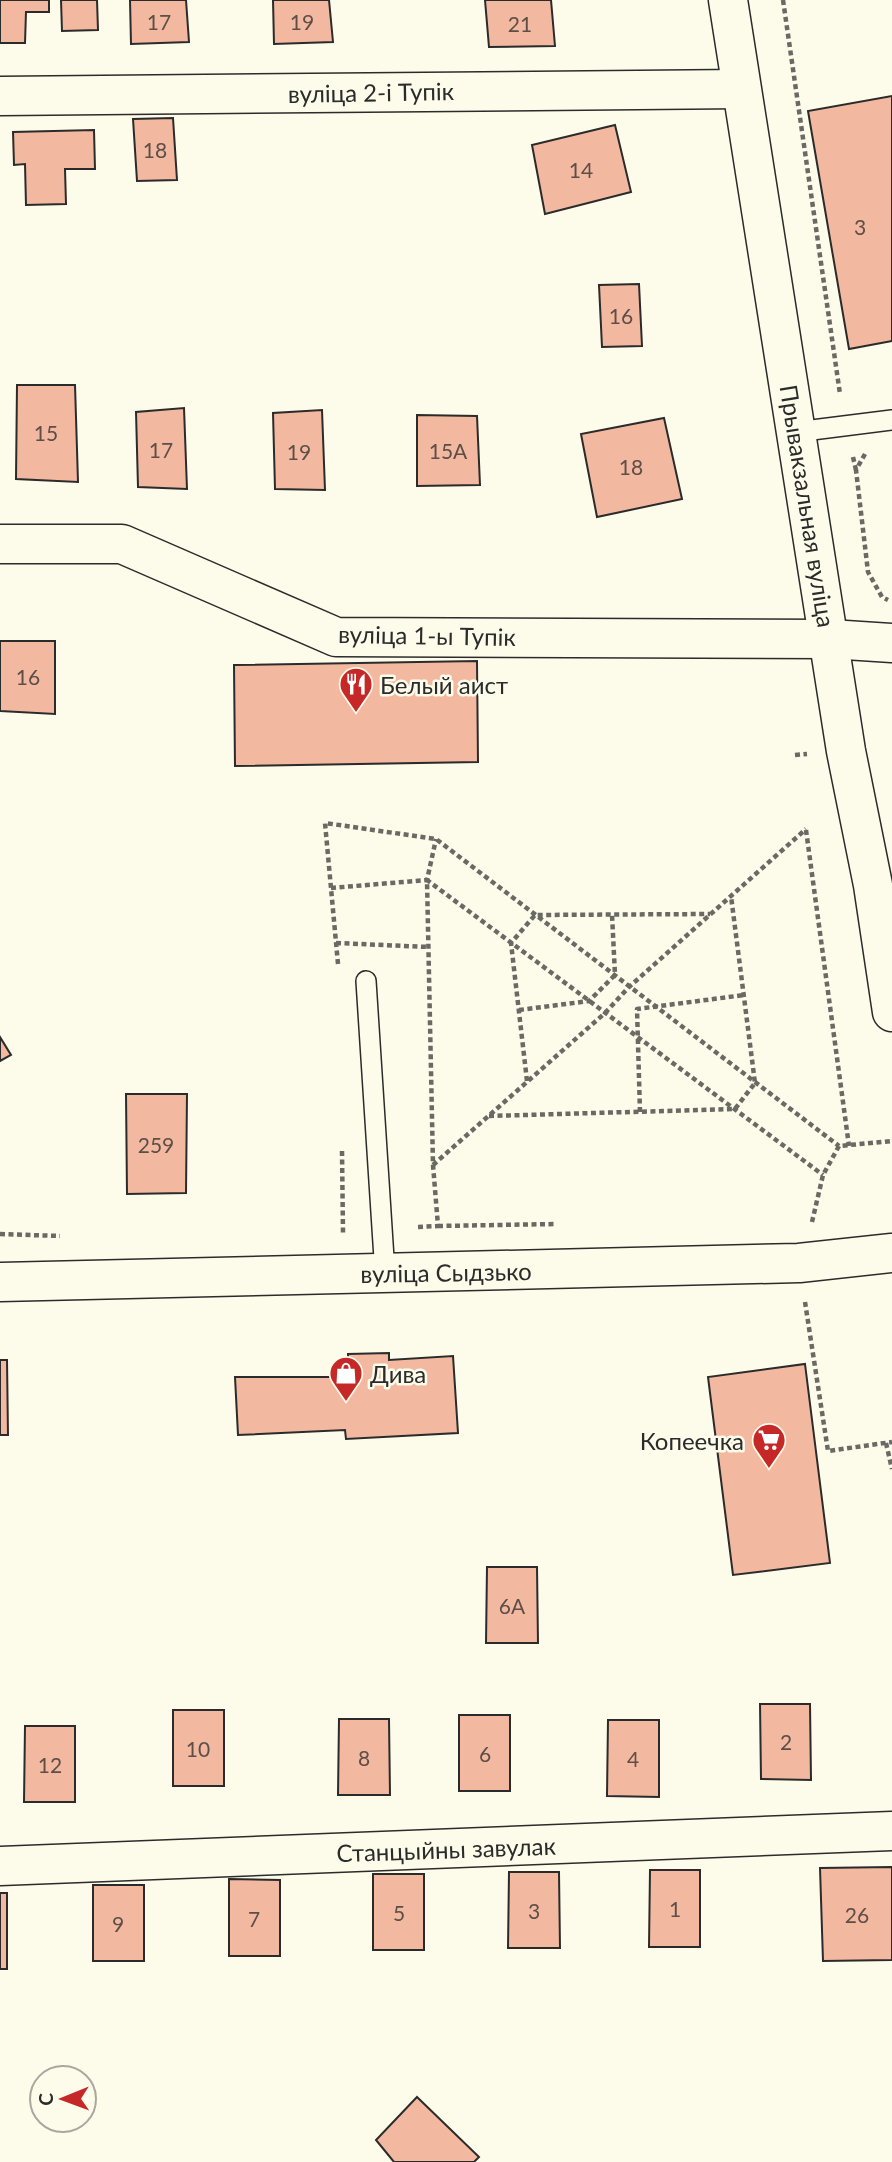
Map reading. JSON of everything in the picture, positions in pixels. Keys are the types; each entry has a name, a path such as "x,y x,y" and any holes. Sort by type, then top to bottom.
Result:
{"street":[{"name":"Прывакзальная вуліца","path":"728,0 846,751 873,885 892,1012"},
{"name":"вуліца 2-і Тупік","path":"0,96 741,89"},
{"name":"вуліца 1-ы Тупік","path":"0,544 122,544 336,637 830,639 892,643"},
{"name":"вуліца Сыдзько","path":"0,1282 799,1263 892,1253"},
{"name":"Станцыйны завулак","path":"0,1866 892,1831"}],"lane":[{"path":"796,432 892,420"},
{"path":"366,981 385,1274"}],"path":[{"path":"783,0 845,425 856,470 868,572 882,597 892,602"},
{"path":"856,470 871,443"},
{"path":"338,967 326,823 436,839 839,1146"},
{"path":"433,1165 605,1013 629,987 806,829 849,1146"},
{"path":"342,1142 343,1238 382,1230 438,1226 433,1165 427,880 436,839"},
{"path":"331,888 427,880 823,1175"},
{"path":"731,896 755,1083 735,1109"},
{"path":"519,1010 589,1001 615,975 612,914"},
{"path":"527,1082 511,943 535,915 710,914"},
{"path":"336,943 429,947"},
{"path":"640,1112 637,1009 744,995"},
{"path":"488,1116 735,1109"},
{"path":"886,1443 892,1469"}],"building":[{"path":"0,0 49,0 49,12 26,12 25,43 0,43"},
{"path":"61,0 97,0 98,30 62,31"},
{"path":"130,0 186,0 189,42 131,44"},
{"path":"273,0 329,0 333,42 274,44"},
{"path":"485,0 551,0 555,46 489,47"},
{"path":"892,96 892,341 849,349 808,111"},
{"path":"173,118 177,180 137,181 133,119"},
{"path":"615,125 631,192 545,214 532,145"},
{"path":"94,130 95,169 65,169 66,204 26,205 25,164 14,165 13,132"},
{"path":"639,284 642,346 602,347 599,285"},
{"path":"17,385 75,385 78,482 16,479"},
{"path":"184,408 187,489 138,487 136,412"},
{"path":"322,410 325,490 275,489 273,413"},
{"path":"417,415 477,416 480,485 417,486"},
{"path":"664,418 682,499 597,517 581,434"},
{"path":"0,641 55,641 55,714 0,711"},
{"name":"Белый аист","path":"477,661 478,762 235,766 234,665"},
{"path":"0,1037 11,1055 0,1061"},
{"path":"126,1094 187,1094 186,1193 127,1194"},
{"name":"Дива","path":"389,1353 389,1360 453,1356 458,1433 346,1439 345,1430 238,1435 235,1377 349,1377 348,1354"},
{"path":"0,1360 7,1360 8,1435 0,1435"},
{"name":"Копеечка","path":"805,1364 830,1563 733,1575 708,1377"},
{"path":"487,1567 537,1567 538,1643 486,1643"},
{"path":"760,1704 810,1704 811,1780 761,1779"},
{"path":"173,1710 224,1710 224,1786 173,1786"},
{"path":"459,1715 510,1715 510,1791 459,1791"},
{"path":"339,1719 389,1719 390,1795 338,1795"},
{"path":"608,1720 659,1720 659,1797 607,1796"},
{"path":"25,1726 75,1726 75,1802 24,1802"},
{"path":"892,1867 892,1960 823,1961 820,1868"},
{"path":"650,1870 700,1870 700,1947 649,1947"},
{"path":"509,1872 559,1872 560,1948 508,1948"},
{"path":"373,1874 424,1874 424,1950 373,1950"},
{"path":"229,1879 280,1880 280,1956 229,1956"},
{"path":"93,1885 144,1885 144,1961 93,1961"},
{"path":"0,1893 7,1893 7,1969 0,1969"},
{"path":"417,2097 479,2157 474,2162 394,2162 376,2140"}],"place":[{"name":"Белый аист","path":"356,714"},
{"name":"Дива","path":"346,1403"},
{"name":"Копеечка","path":"769,1470"}]}
